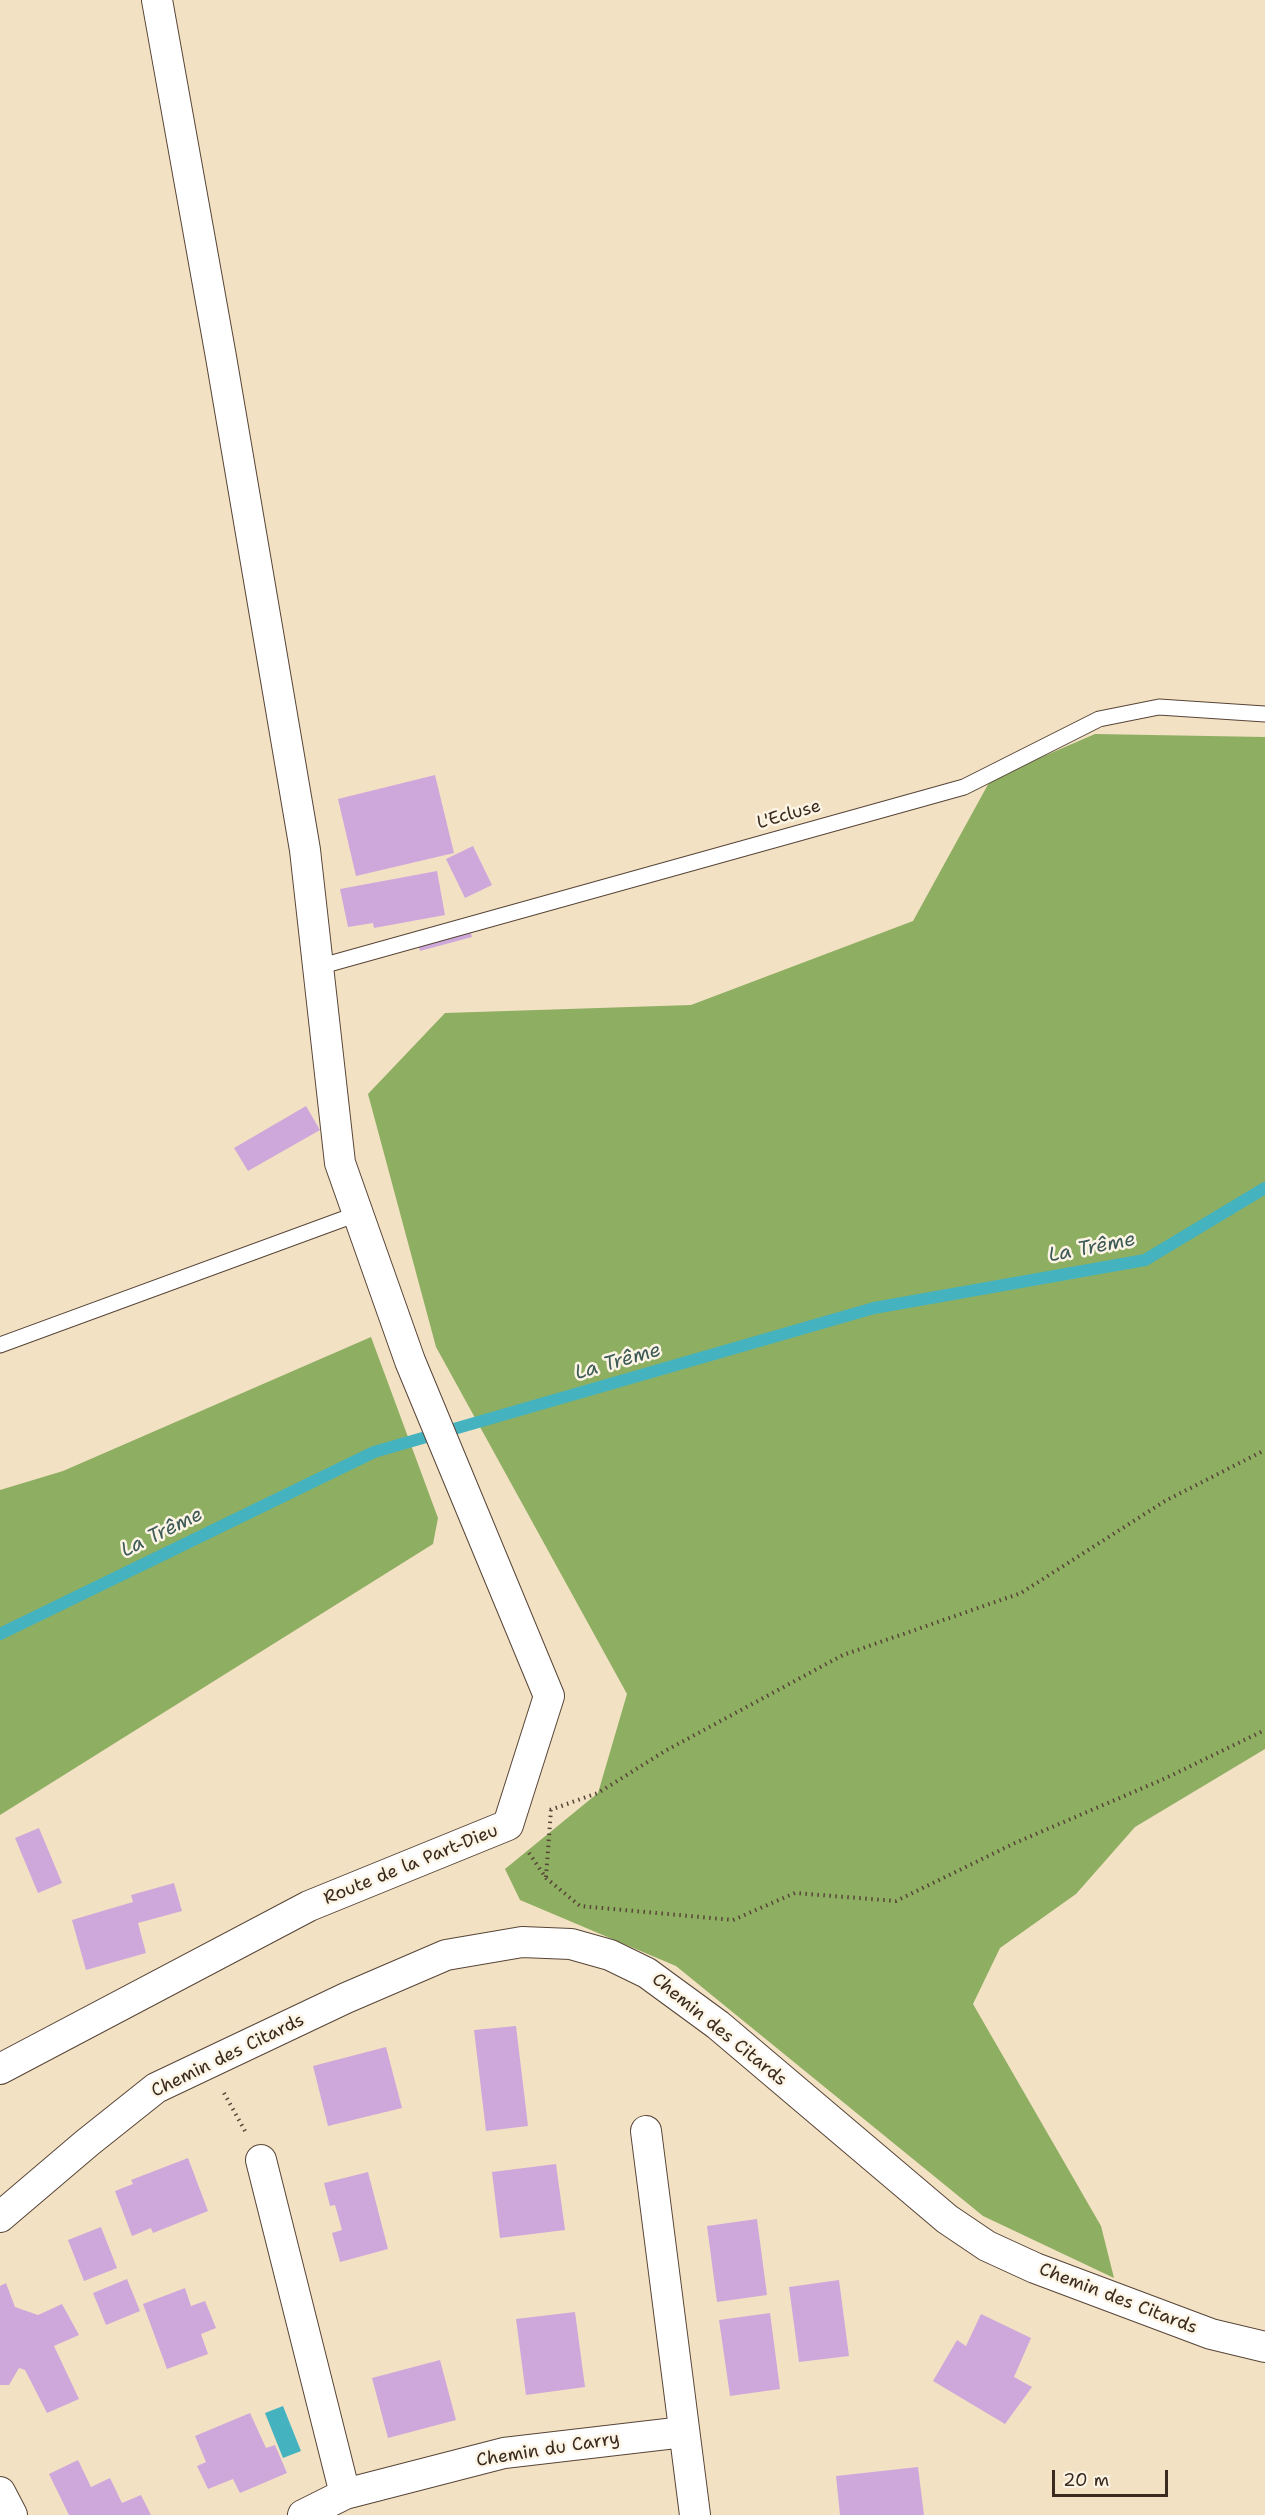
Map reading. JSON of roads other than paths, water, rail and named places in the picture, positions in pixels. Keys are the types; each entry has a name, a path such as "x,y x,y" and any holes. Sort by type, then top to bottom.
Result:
{"street":[{"name":"Route de la Part-Dieu","path":"0,2069 309,1906 508,1825 549,1696 410,1361 340,1164 301,827 224,369 157,0"},
{"name":"Chemin des Citards","path":"0,2217 156,2088 446,1955 522,1942 571,1944 610,1955 648,1973 718,2025 947,2219 987,2246 1035,2268 1211,2334 1265,2347"},
{"path":"646,2131 695,2515"},
{"path":"261,2160 345,2494"},
{"name":"Chemin du Carry","path":"303,2515 345,2494 504,2453 684,2432"},
{"path":"0,2492 12,2515"}],"lane":[{"name":"L'Ecluse","path":"318,967 964,787 1099,719 1159,707 1265,714"},
{"path":"0,1345 357,1214"}],"water":[{"path":"283,2406 301,2451 283,2458 265,2413"}],"waterway":[{"name":"La Trême","path":"0,1634 374,1452 874,1308 1145,1260 1265,1188"}]}
